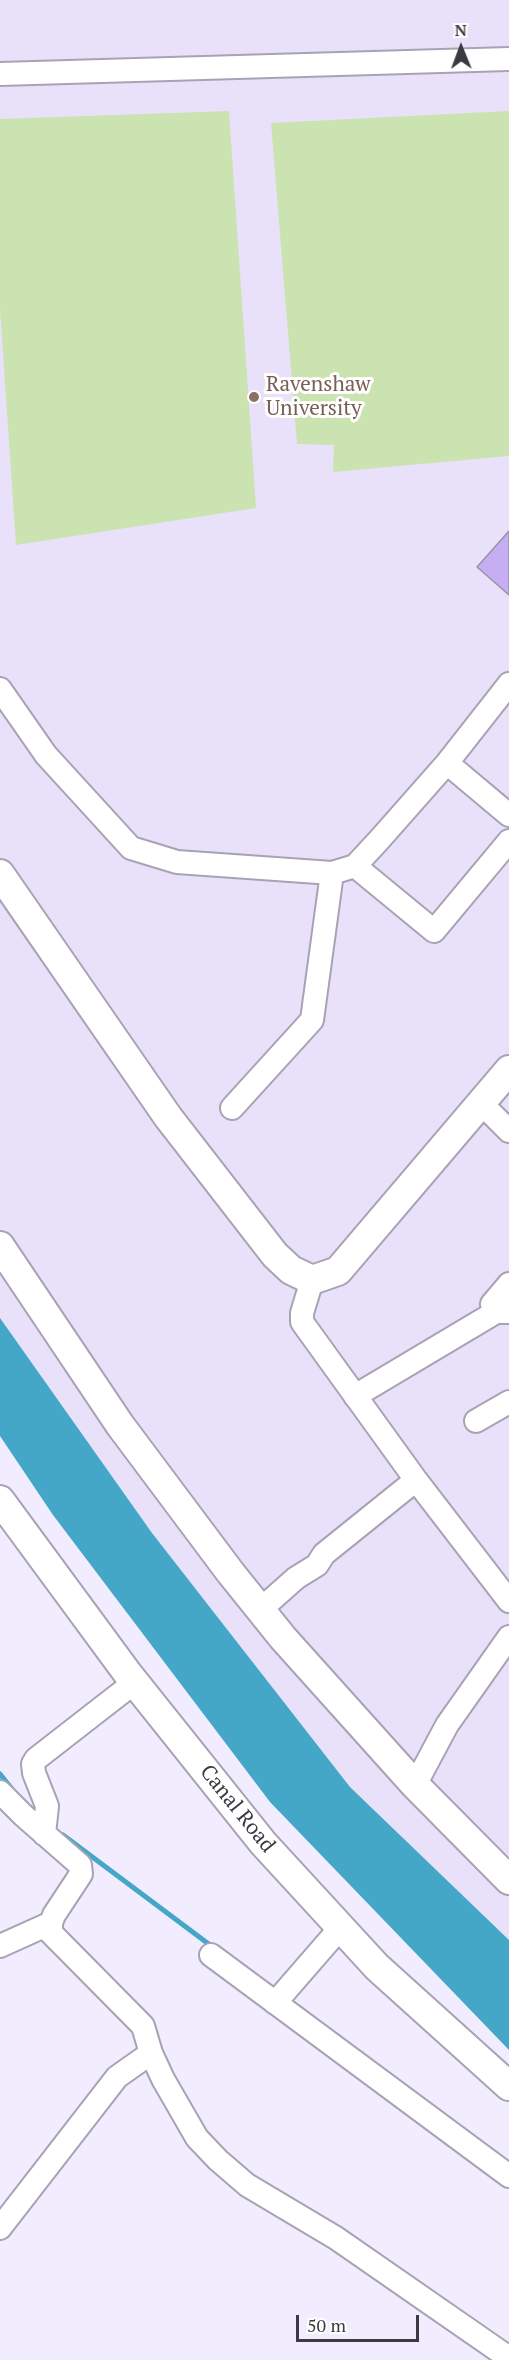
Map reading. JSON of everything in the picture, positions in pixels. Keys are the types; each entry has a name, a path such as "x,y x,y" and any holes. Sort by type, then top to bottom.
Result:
{"main road":[{"path":"0,874 182,1135 275,1255 291,1270 312,1280 339,1271 509,1070"},
{"path":"0,1246 120,1425 260,1610 290,1647 415,1785 509,1880"},
{"name":"Canal Road","path":"0,1500 135,1682 263,1843 377,1967 509,2086"}],"street":[{"path":"0,74 509,59"},
{"path":"0,689 46,755 131,848 177,862 332,873 355,866 447,763 509,684"},
{"path":"447,763 509,815"},
{"path":"355,866 434,931 509,841"},
{"path":"232,1108 312,1020 332,873"},
{"path":"481,1103 509,1131"},
{"path":"312,1280 302,1313 302,1322 416,1480 509,1601"},
{"path":"505,1308 492,1304 509,1284"},
{"path":"355,1396 505,1308"},
{"path":"476,1420 509,1402"},
{"path":"260,1610 296,1578 317,1565 324,1554 416,1480"},
{"path":"415,1785 447,1725 509,1637"},
{"path":"44,1834 48,1816 45,1797 34,1773 33,1764 36,1759 135,1682"},
{"path":"0,1792 80,1865 81,1874 51,1923 51,1933 143,2026 151,2053 196,2138 247,2185 336,2238 508,2359"},
{"path":"0,1946 51,1923"},
{"path":"275,2003 341,1927"},
{"path":"211,1955 509,2176"},
{"path":"0,2228 117,2077 151,2053"}],"shaded area":[{"name":"Ravenshaw University","path":"0,0 509,0 509,1940 350,1787 152,1533 0,1318"}],"green space":[{"path":"229,111 256,508 16,545 0,309 0,119"},
{"path":"509,111 509,456 333,472 334,445 297,444 271,123"}],"water":[{"path":"0,1318 152,1533 350,1787 509,1940 509,2050 270,1802 53,1515 0,1436"}],"building":[{"path":"509,531 509,595 477,567"}],"waterway":[{"path":"0,1774 12,1789"},
{"path":"63,1835 214,1948"}],"place":[{"name":"Ravenshaw University","path":"254,397"}]}
